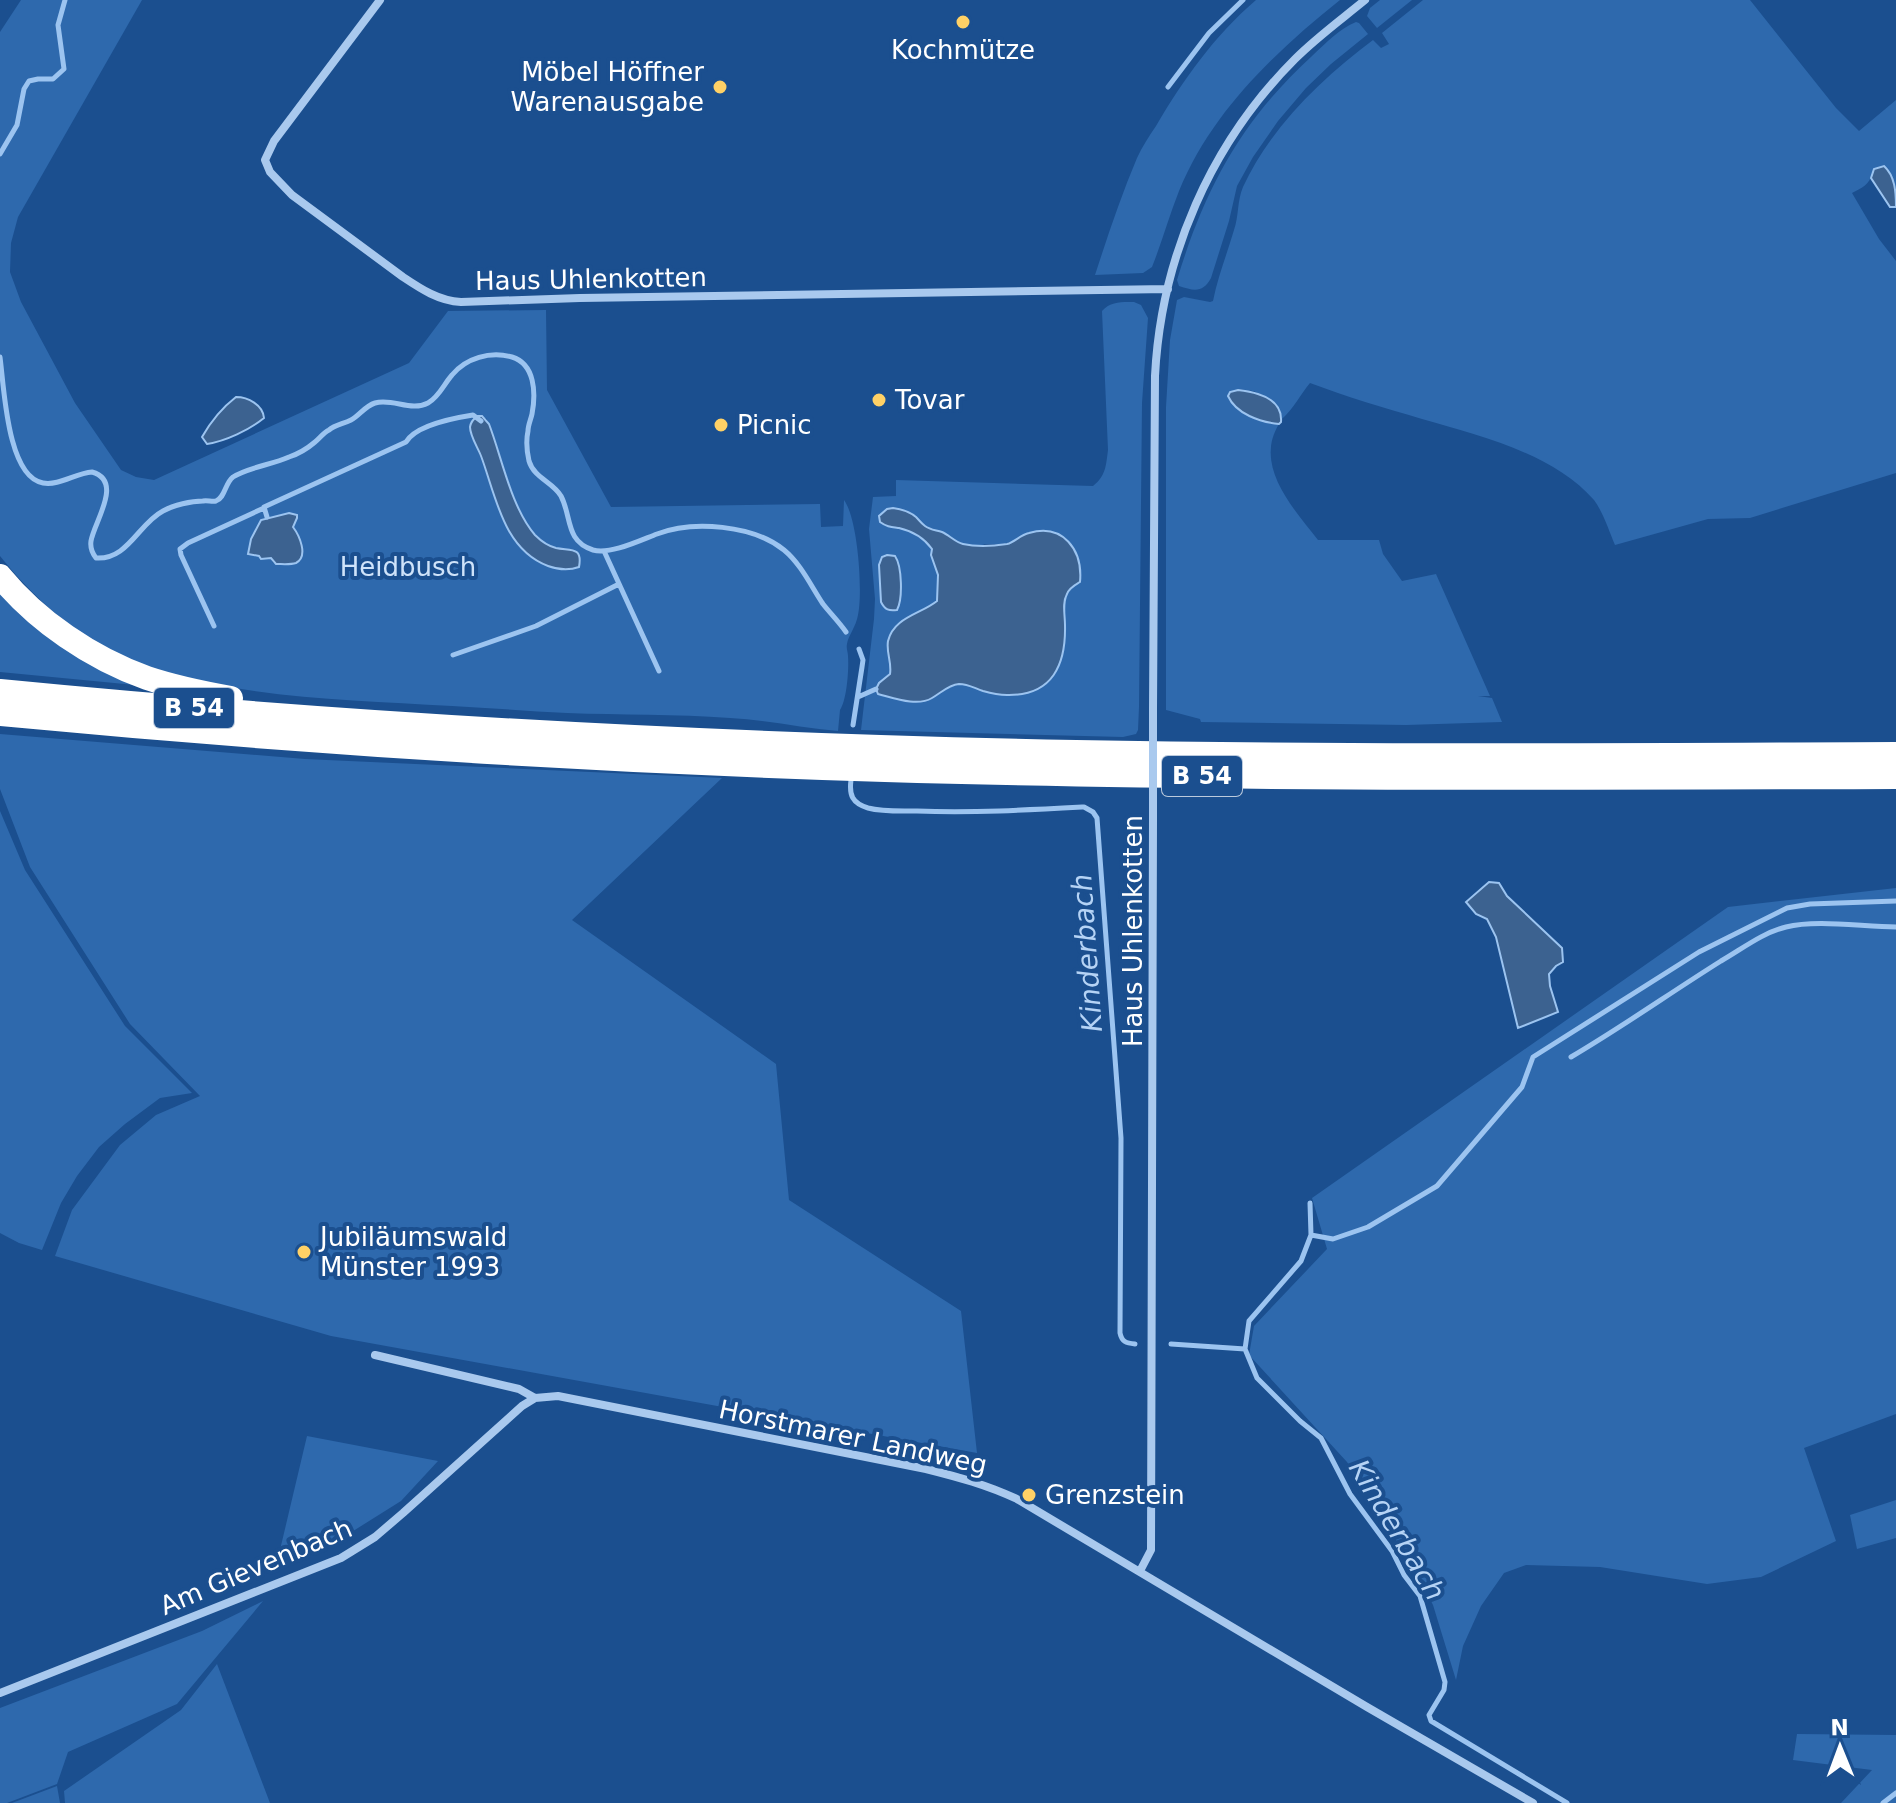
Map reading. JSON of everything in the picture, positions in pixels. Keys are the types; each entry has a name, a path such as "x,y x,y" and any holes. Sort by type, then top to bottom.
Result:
{"highway":[{"path":"0,576 25,603 59,630 100,656 147,678 207,694 294,704 388,723"},
{"name":"B 54","path":"0,691 388,723 740,742 1057,751 1398,755 1896,754"},
{"name":"B 54","path":"0,714 509,753 914,771 1347,778 1896,777"},
{"path":"0,723 119,725"}],"street":[{"name":"Haus Uhlenkotten","path":"380,0 274,141 265,160 270,172 292,195 419,288 445,300 1168,289"},
{"name":"Haus Uhlenkotten","path":"1140,1571 1151,1550 1154,397 1157,346 1182,238 1198,197 1232,137 1257,102 1293,61 1365,0"},
{"name":"Horstmarer Landweg","path":"375,1355 519,1389 535,1398 558,1396 958,1477 992,1488 1017,1499 1533,1803"},
{"name":"Am Gievenbach","path":"0,1693 341,1558 375,1537 522,1406 535,1398"}],"green space":[{"name":"Heidbusch","path":"21,0 142,0 18,217 11,243 10,272 21,302 75,403 121,470 154,480 409,363 448,311 546,310 547,390 611,507 820,504 821,527 843,526 844,500 856,539 860,590 857,619 847,646 847,684 838,731 730,718 567,713 339,700 227,687 153,669 130,660 68,624 32,592 0,556 0,32","holes":["486,418 526,522 549,545 573,550 520,547 498,505 470,431","289,513 297,518 293,527 300,541 301,558 283,564 255,555 251,539 258,526 270,518"]},
{"path":"1256,0 1340,0 1269,63 1227,109 1193,162 1179,191 1152,267 1143,273 1095,275 1143,146 1201,59"},
{"path":"1380,0 1412,0 1377,28 1367,16 1370,8"},
{"path":"1423,0 1750,0 1836,108 1859,131 1896,100 1896,189 1888,168 1872,173 1862,188 1852,193 1896,261 1896,473 1750,518 1708,519 1615,545 1594,500 1558,470 1514,448 1310,383 1282,419 1268,398 1253,391 1236,390 1228,393 1234,406 1262,420 1279,424 1272,440 1274,471 1288,501 1318,540 1379,540 1383,554 1402,581 1436,574 1490,696 1478,696 1492,698 1502,722 1406,725 1201,722 1200,719 1166,710 1166,407 1170,340 1177,300 1184,297 1213,301 1236,225 1243,187 1254,165 1283,125 1335,71 1373,40 1381,48 1389,44 1382,33"},
{"path":"1356,22 1368,34 1306,88 1253,157 1237,186 1208,283 1198,290 1179,286 1177,280 1200,215 1245,131 1287,81 1333,37"},
{"path":"1134,302 1141,305 1148,318 1142,403 1139,707 1136,734 1123,737 861,730 874,619 869,529 873,497 896,496 896,480 1093,486 1103,474 1108,450 1102,311 1113,304","holes":["1023,535 1080,564 1080,581 1065,596 1064,609 982,691 970,686 952,686 933,698 916,702 884,696 879,683 890,674 984,544 1009,542"]},
{"path":"0,587 135,685 0,672"},
{"path":"0,734 305,759 722,778 572,920 776,1064 789,1200 961,1311 977,1453 331,1336 55,1256 72,1210 120,1145 156,1115 200,1096 130,1024 30,867 0,789"},
{"path":"0,811 25,870 125,1026 192,1093 160,1098 99,1147 61,1203 42,1250 0,1233"},
{"path":"1896,888 1896,1414 1804,1448 1836,1541 1761,1577 1707,1584 1600,1567 1526,1565 1504,1573 1481,1606 1463,1646 1456,1680 1433,1605 1416,1572 1347,1462 1249,1355 1254,1326 1327,1249 1312,1198 1728,907"},
{"path":"307,1436 438,1461 401,1501 342,1538 275,1571"},
{"path":"1896,1500 1896,1538 1857,1549 1850,1515"},
{"path":"263,1601 177,1704 68,1752 57,1784 0,1803 0,1708 202,1631"},
{"path":"217,1664 270,1803 65,1803 64,1791 181,1710"},
{"path":"1797,1734 1896,1735 1896,1803 1841,1803 1872,1770 1793,1760"},
{"path":"57,1786 60,1803 12,1803"}],"shaded area":[{"path":"1884,166 1893,179 1896,207 1890,207 1871,178 1874,169"},
{"path":"1230,392 1253,392 1273,402 1278,407 1281,422 1264,421 1237,408 1228,396"},
{"path":"236,397 254,403 261,409 264,418 237,434 207,444 202,437 205,432"},
{"path":"477,416 482,416 489,424 513,497 527,524 547,545 577,553 579,567 564,570 548,566 533,558 511,534 471,434 470,425"},
{"path":"893,508 911,514 927,527 963,544 1007,544 1026,534 1041,531 1052,532 1068,542 1078,559 1080,582 1071,588 1065,598 1063,653 1054,675 1046,684 1023,694 1007,695 959,684 919,702 878,694 876,689 879,683 890,674 888,641 891,633 902,621 937,601 938,575 932,549 913,533 880,522 879,516"},
{"path":"289,513 297,515 293,527 302,545 300,560 294,564 276,564 271,558 261,559 248,554 251,539 261,520"},
{"path":"895,556 899,567 901,591 897,610 884,607 881,602 879,565 882,557"},
{"path":"1489,882 1499,883 1507,896 1562,948 1563,962 1549,974 1558,1012 1518,1028 1496,937 1487,919 1476,914 1466,902"}],"waterway":[{"name":"Kinderbach","path":"0,154 17,125 24,89 29,81 53,79 64,69 58,25 65,0"},
{"path":"1168,87 1209,33 1243,0"},
{"name":"Kinderbach","path":"0,357 10,429 22,465 31,477 49,483 92,472 106,484 105,503 91,541 96,558 107,557 125,547 154,517 167,509 219,499 233,477 299,453 327,431 351,420 371,404 388,402 415,406 428,403 464,364 487,356 504,355 520,361 532,380 533,406 527,438 531,467 561,496 573,534 584,546 593,550 608,550 688,527 722,527 756,535 790,556 846,632"},
{"path":"267,517 264,507 406,442 418,431 446,420 473,415 481,421"},
{"path":"214,626 180,549 264,508"},
{"path":"604,551 659,671"},
{"path":"453,655 536,626 619,584"},
{"name":"Kinderbach","path":"853,725 863,660 859,649"},
{"path":"858,697 876,689"},
{"name":"Kinderbach","path":"851,780 851,794 855,801 874,809 959,812 1084,807 1097,818 1121,1138 1120,1333 1125,1342 1135,1344"},
{"path":"1311,1235 1333,1239 1368,1227 1437,1186 1522,1087 1533,1057 1699,952 1787,908 1810,904 1896,901"},
{"path":"1571,1057 1721,961 1777,930 1812,924 1896,927"},
{"path":"1245,1349 1249,1321 1301,1261 1311,1235 1310,1203"},
{"name":"Kinderbach","path":"1171,1344 1245,1349 1257,1378 1321,1438 1350,1494 1420,1596 1445,1682 1444,1690 1429,1715 1431,1721 1567,1803"},
{"path":"1883,1803 1896,1793"}],"place":[{"name":"Kochmütze","path":"963,22"},
{"name":"Möbel Höffner Warenausgabe","path":"720,87"},
{"name":"Tovar","path":"879,400"},
{"name":"Picnic","path":"721,425"},
{"name":"Jubiläumswald Münster 1993","path":"304,1252"},
{"name":"Grenzstein","path":"1029,1495"}]}
